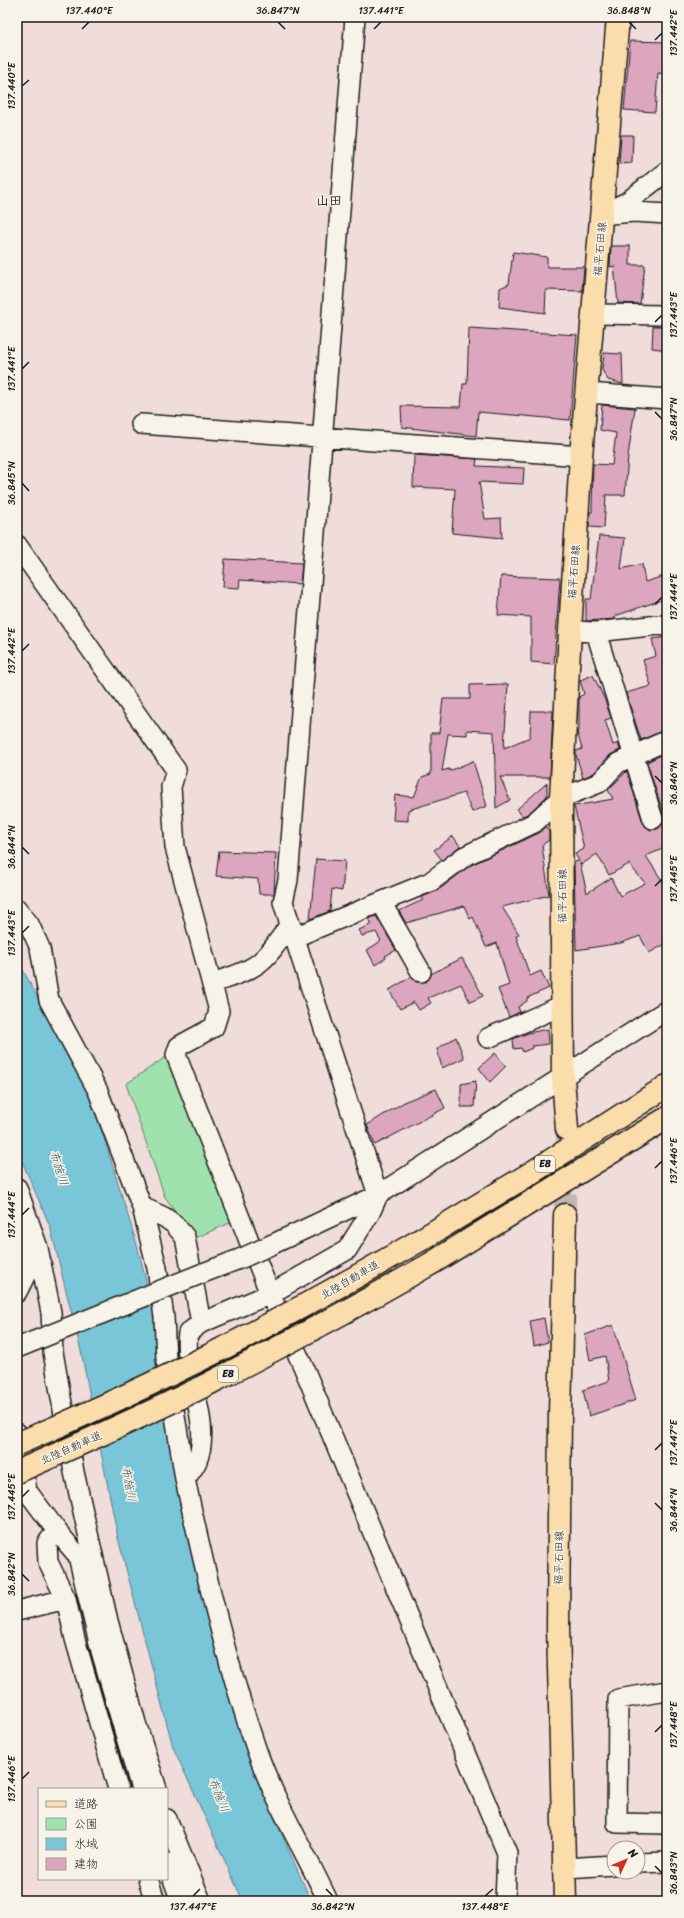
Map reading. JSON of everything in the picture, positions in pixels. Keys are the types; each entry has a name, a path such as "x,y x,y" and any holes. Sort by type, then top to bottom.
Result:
{"main road":[{"name":"福平石田線","path":"567,1129 563,1078 561,798 581,456 588,393 618,17"},
{"name":"北陸自動車道","path":"17,1444 102,1407 211,1354 315,1300 422,1239 528,1175 667,1086"},
{"name":"北陸自動車道","path":"17,1472 108,1432 210,1384 327,1323 432,1263 667,1118"},
{"name":"福平石田線","path":"565,1215 560,1414 558,1627 565,1901"}],"street":[{"path":"185,1480 197,1461 201,1439 199,1410 186,1344 188,1333 201,1324 270,1294 347,1250 370,1213 378,1195 283,902 288,880 355,17"},
{"path":"602,214 627,202 667,171"},
{"path":"602,214 634,212 667,214"},
{"path":"594,314 667,315"},
{"path":"588,393 667,399"},
{"path":"141,424 581,456"},
{"path":"17,545 176,770 171,787 175,847 219,1011 214,1027 179,1046 176,1055 270,1294 303,1366 507,1853 505,1901"},
{"path":"570,631 596,632 659,625 667,626"},
{"path":"596,632 653,819"},
{"path":"212,983 238,975 257,965 292,930 381,902 430,882 465,856 534,823 561,798 599,783 618,763 667,740"},
{"path":"381,902 421,972"},
{"path":"17,909 29,924 40,948 49,1000 98,1091 142,1208 158,1268 164,1317 166,1358 185,1480 218,1624 257,1752 281,1808 328,1901"},
{"path":"488,1038 563,1005"},
{"path":"17,1348 242,1258 378,1195 563,1078 667,1010"},
{"path":"17,1188 38,1248 51,1312 53,1352 74,1472 104,1606 136,1723 157,1788"},
{"path":"142,1208 164,1217 174,1224 185,1237 201,1324"},
{"path":"17,1222 28,1270 17,1292"},
{"path":"17,1433 27,1492 57,1532 78,1556 101,1651 141,1788"},
{"path":"57,1532 47,1543 48,1562 66,1599 75,1639 118,1788"},
{"path":"17,1611 66,1599"},
{"path":"667,1691 618,1699 617,1792 617,1823 667,1824"},
{"path":"168,1820 201,1901"},
{"path":"646,1863 667,1862"},
{"path":"565,1868 606,1865"},
{"path":"168,1866 181,1901"},
{"path":"148,1880 155,1901"}],"green space":[{"path":"170,1054 232,1222 195,1238 165,1197 126,1084"}],"water":[{"name":"布施川","path":"17,959 92,1099 137,1245 188,1449 199,1574 264,1794 311,1901 243,1901 173,1747 118,1538 81,1351 50,1226 17,1150"}],"building":[{"path":"630,41 667,42 667,74 658,73 655,112 624,110"},
{"path":"621,135 633,135 632,163 619,164"},
{"path":"611,246 630,246 630,265 645,265 640,304 618,303 614,266 610,267"},
{"path":"513,252 547,257 547,267 584,267 582,291 546,290 545,313 499,307 500,288 509,284"},
{"path":"653,326 667,326 667,350 652,348"},
{"path":"469,328 577,335 570,420 478,412 476,436 402,427 401,406 461,407 463,384 467,384"},
{"path":"604,353 622,354 623,384 608,380 602,370"},
{"path":"602,405 635,408 628,456 625,495 606,495 604,528 589,527 590,512 592,512 593,464 612,465 616,433 600,430"},
{"path":"414,455 477,459 476,466 524,468 523,484 479,482 485,519 501,518 502,538 452,533 455,489 413,487"},
{"path":"599,536 625,538 621,569 642,564 645,582 667,575 667,598 615,616 615,619 586,621 586,599 591,599"},
{"path":"225,559 302,563 300,584 240,580 239,588 223,587"},
{"path":"501,576 560,578 554,664 531,662 531,617 498,615"},
{"path":"667,637 667,729 641,740 626,693 651,686 643,660 656,656 652,639"},
{"path":"593,675 605,700 611,718 605,720 613,745 618,743 620,750 610,755 594,773 583,778 576,755 576,751 582,749 577,732 579,731 579,697 584,694 580,680"},
{"path":"508,684 504,748 530,737 531,711 553,711 550,777 500,777 510,800 496,808 494,732 467,730 467,735 448,734 442,771 449,769 449,771 473,761 487,806 472,812 464,793 408,810 408,821 393,820 395,795 414,797 422,777 431,774 431,733 439,733 443,699 470,699 470,685"},
{"path":"667,752 667,783 665,784 667,802 667,847 646,856 667,888 667,943 649,953 640,936 621,943 576,950 574,862 579,861 575,854 584,849 574,806 613,799 608,790 627,771 643,823 650,830 657,829 661,826 664,816 647,762","holes":["597,854 609,875 629,864 645,883 620,896 611,878 587,893 580,863 581,865"]},
{"path":"547,783 547,796 528,814 522,816 517,809"},
{"path":"546,827 549,832 549,840 542,845 549,895 502,907 519,934 516,936 530,976 541,971 549,988 527,998 527,1001 518,1007 520,1012 509,1017 498,989 509,985 497,943 486,947 473,917 470,919 464,906 406,923 399,911 423,900 422,897 437,891 471,865 539,833"},
{"path":"453,836 460,846 442,860 434,850"},
{"path":"219,851 276,853 274,894 259,894 258,879 216,876"},
{"path":"316,859 345,861 342,891 332,889 330,911 310,919"},
{"path":"376,916 396,950 385,956 386,958 375,965 367,950 381,941 376,932 362,936 359,930 372,924 369,919"},
{"path":"462,958 483,996 470,1002 461,984 428,998 431,1003 419,1010 414,1002 400,1009 389,990 411,977 416,982 426,982 431,974"},
{"path":"548,1029 549,1044 532,1046 532,1048 523,1052 521,1048 514,1049 513,1039 528,1033"},
{"path":"456,1037 464,1058 442,1068 437,1049"},
{"path":"495,1053 506,1066 490,1082 479,1068"},
{"path":"476,1081 474,1107 461,1107 461,1084"},
{"path":"436,1089 445,1108 375,1145 367,1125 406,1101"},
{"path":"544,1318 548,1342 534,1346 530,1321"},
{"path":"613,1325 636,1400 589,1416 583,1390 609,1381 605,1356 590,1360 585,1335"}],"tunnel":[{"path":"565,1215 567,1134"}],"district":[{"name":"山田","path":"329,200"}]}
